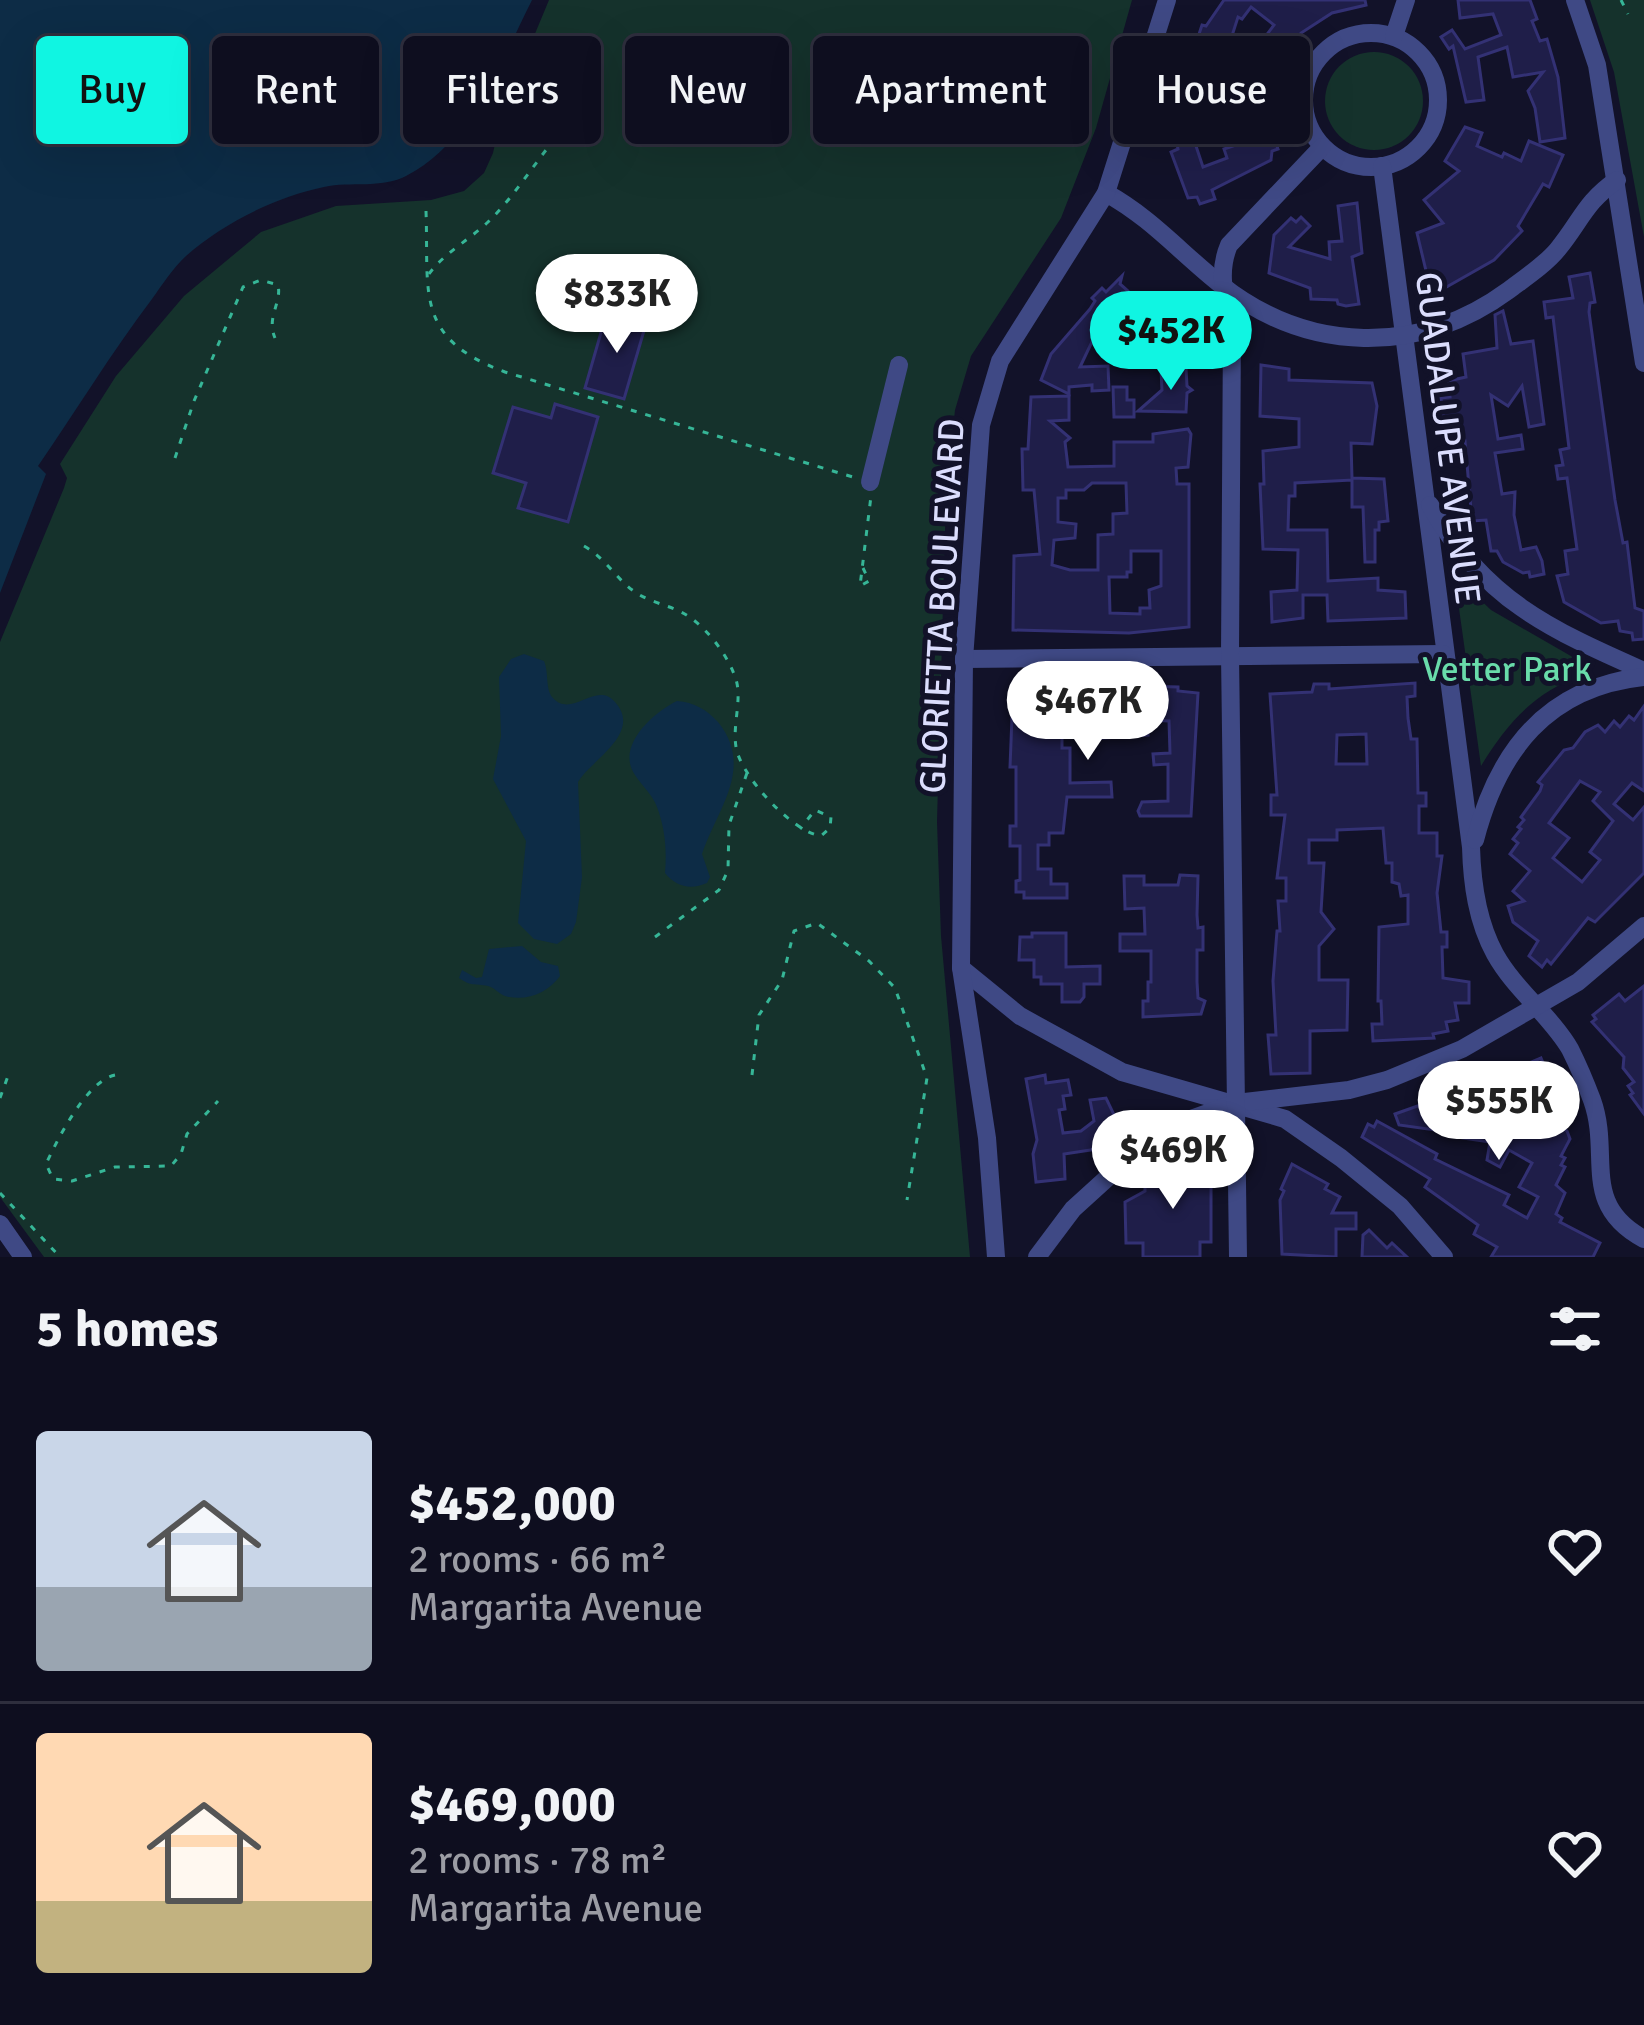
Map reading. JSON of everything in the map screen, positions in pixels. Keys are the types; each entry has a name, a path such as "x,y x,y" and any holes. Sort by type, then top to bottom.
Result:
{"street":[{"name":"GLORIETTA BOULEVARD","path":"995,1257 987,1138 961,968 964,659 981,425 989,388 1014,337 1106,193 1167,0"},
{"path":"1394,36 1406,0"},
{"path":"1575,0 1597,65 1644,363"},
{"path":"1372,32 1394,36 1414,48 1437,84 1432,128 1403,159 1382,166 1340,160 1322,147 1309,128 1303,106 1314,63 1329,46 1349,36 1372,32"},
{"path":"1238,1257 1230,655 1232,326 1222,285 1222,261 1229,245 1322,147"},
{"name":"GUADALUPE AVENUE","path":"1382,166 1472,881 1492,949 1568,1047 1594,1104 1600,1132 1599,1186 1611,1212 1644,1239"},
{"path":"1106,193 1137,210 1222,285 1266,314 1343,338 1402,337 1456,323 1507,292 1556,252 1594,195 1617,180"},
{"path":"869,482 899,365"},
{"path":"1426,497 1453,546 1481,578 1576,641 1644,674"},
{"path":"964,659 1443,654"},
{"path":"1472,881 1473,844 1486,799 1527,732 1553,707 1644,674"},
{"path":"1037,1257 1073,1209 1160,1130 1236,1102 1330,1093 1387,1080 1536,1009 1578,982 1644,926"},
{"path":"961,968 1020,1016 1123,1072 1285,1119 1400,1206 1444,1257"},
{"path":"0,1224 23,1257"}],"path":[{"path":"1621,0 1628,14"},
{"path":"429,274 437,262 463,246 492,218 550,145"},
{"path":"426,212 430,304 452,345 478,361 869,482 863,568"},
{"path":"176,458 194,401 243,287 261,280 278,285 270,323 274,338"},
{"path":"584,546 603,557 636,593 682,612 708,633 734,674 736,753 747,772 800,830 821,836 830,828 831,817 815,810 800,830"},
{"path":"655,937 724,882 729,825 747,772"},
{"path":"752,1075 759,1015 782,980 794,931 817,923 869,961 895,988 927,1078 907,1200"},
{"path":"115,1075 99,1081 84,1099 46,1164 49,1176 65,1181 115,1166 171,1166 188,1134 218,1101"},
{"path":"0,1098 8,1076"},
{"path":"0,1192 60,1257"}],"green space":[{"path":"549,0 1132,0 1122,36 1113,36 1113,68 1096,128 1061,218 971,356 955,410 946,495 937,822 941,936 970,1257 44,1257 0,1197 0,642 64,488 67,478 60,464 116,376 184,296 261,232 336,206 431,200 464,191 484,173 495,144 601,144 601,36 534,36"},
{"path":"1590,0 1644,0 1644,237 1614,72"},
{"path":"1374,52 1393,55 1409,66 1420,82 1420,120 1409,136 1393,147 1374,150 1355,147 1339,136 1328,120 1325,101 1328,82 1339,66 1355,55"},
{"name":"Vetter Park","path":"1470,590 1491,610 1583,663 1583,676 1550,690 1523,711 1481,766 1457,594"}],"water":[{"path":"0,0 532,0 514,36 403,36 403,144 447,144 429,162 396,180 324,187 269,205 216,233 177,266 38,466 46,474 0,593"},
{"path":"524,654 544,661 551,695 560,703 608,696 622,713 619,735 578,782 582,877 576,922 571,934 557,944 534,939 518,923 526,841 493,779 501,736 499,677 511,659"},
{"path":"677,701 695,705 714,718 729,739 733,756 730,788 702,854 710,877 707,883 695,886 679,884 665,873 660,815 630,764 640,731"},
{"path":"522,946 541,962 558,966 560,976 543,991 513,998 459,978 462,970 482,977 489,949"}],"building":[{"path":"1224,0 1365,0 1366,5 1332,13 1299,36 1266,36 1274,25 1251,7 1242,19 1238,17 1232,36 1198,36 1202,25 1206,26"},
{"path":"1458,0 1530,0 1537,19 1532,21 1540,41 1547,39 1558,77 1565,138 1540,142 1528,91 1543,72 1513,77 1507,47 1478,57 1484,100 1466,102 1453,46 1449,49 1441,37 1452,30 1465,49 1501,35 1493,14 1460,18"},
{"path":"1465,127 1482,133 1477,146 1502,157 1504,153 1521,161 1529,141 1563,155 1549,187 1543,184 1518,226 1522,231 1494,260 1436,293 1417,233 1443,223 1424,200 1459,171 1445,161"},
{"path":"1177,144 1195,144 1203,167 1227,158 1224,149 1239,144 1276,144 1278,149 1272,151 1271,160 1212,190 1215,199 1200,204 1197,197 1188,198 1171,152 1178,149"},
{"path":"1357,203 1362,253 1352,257 1359,304 1311,299 1310,288 1269,273 1274,235 1291,218 1296,222 1301,217 1310,226 1289,247 1330,259 1329,242 1342,241 1338,206"},
{"path":"1590,273 1595,302 1590,303 1589,312 1615,500 1623,543 1627,542 1635,608 1644,611 1644,639 1633,640 1632,633 1620,631 1618,621 1601,623 1564,602 1557,576 1568,574 1565,551 1577,549 1567,478 1558,479 1556,466 1563,465 1560,450 1569,448 1553,317 1546,318 1544,302 1573,298 1569,277"},
{"path":"1122,276 1120,284 1128,291 1125,302 1143,320 1179,306 1191,339 1186,340 1188,346 1163,356 1153,330 1143,334 1141,328 1111,356 1109,306 1080,367 1108,366 1109,390 1092,391 1092,385 1069,387 1069,394 1041,380 1051,354 1090,309 1092,298"},
{"path":"624,310 648,317 624,399 585,388 602,329 617,333"},
{"path":"1503,311 1511,344 1533,341 1544,424 1529,427 1522,386 1508,406 1491,395 1498,439 1521,435 1523,449 1495,453 1502,494 1515,492 1521,550 1536,547 1542,561 1544,574 1530,577 1529,572 1503,562 1497,551 1491,551 1486,520 1472,521 1465,441 1452,444 1450,434 1446,435 1441,398 1450,397 1448,381 1466,377 1463,354 1497,348 1495,315"},
{"path":"1261,365 1289,369 1289,380 1372,383 1377,406 1372,444 1351,443 1352,478 1384,479 1388,521 1379,522 1375,530 1375,562 1365,562 1363,507 1352,507 1352,480 1295,483 1295,496 1289,496 1288,530 1327,530 1328,581 1378,578 1378,590 1405,592 1406,618 1328,621 1327,595 1303,595 1303,618 1272,622 1271,592 1297,590 1298,550 1263,549 1263,451 1299,447 1299,419 1260,416"},
{"path":"1186,368 1187,386 1192,390 1187,393 1186,412 1138,411 1162,390 1161,370"},
{"path":"1113,387 1127,387 1127,400 1134,400 1134,417 1114,417"},
{"path":"1069,396 1069,420 1050,421 1070,438 1065,442 1068,467 1114,466 1114,442 1153,442 1153,434 1188,429 1188,467 1176,468 1177,484 1189,484 1189,627 1129,633 1013,630 1014,556 1040,554 1034,490 1023,490 1022,449 1028,449 1031,397","holes":["1092,483 1126,483 1127,513 1113,514 1113,534 1098,535 1098,570 1052,565 1054,540 1075,538 1076,524 1058,522 1058,498 1066,498 1066,490 1084,490","1131,551 1161,551 1161,586 1149,590 1150,608 1140,608 1140,614 1110,613 1109,577 1127,577"]},
{"path":"555,404 598,417 568,522 518,508 526,483 493,473 513,407 551,418"},
{"path":"1415,683 1415,696 1407,697 1411,739 1417,739 1418,793 1426,793 1426,806 1419,806 1419,833 1437,833 1437,856 1442,856 1437,893 1441,932 1447,932 1447,947 1442,947 1443,978 1469,982 1469,1003 1455,1003 1458,1020 1446,1022 1448,1031 1433,1034 1434,1038 1373,1041 1372,1024 1382,1024 1379,927 1408,924 1408,895 1401,896 1399,884 1392,882 1383,828 1337,830 1337,840 1309,840 1309,863 1324,863 1321,912 1334,929 1319,946 1319,980 1348,980 1347,1030 1310,1031 1310,1073 1271,1074 1268,1035 1276,1035 1273,981 1280,931 1278,901 1286,901 1286,878 1277,878 1285,815 1271,815 1271,795 1277,795 1270,694 1312,692 1314,684 1329,684 1329,689","holes":["1366,734 1367,764 1336,764 1337,735"]},
{"path":"1140,686 1198,693 1191,816 1140,816 1138,811 1142,802 1168,801 1168,764 1154,765 1153,754 1170,753 1169,721 1147,720 1148,735 1091,739 1091,713 1062,709 1062,748 1070,748 1070,783 1111,782 1112,797 1067,797 1063,833 1049,833 1049,845 1038,845 1038,869 1051,869 1051,884 1067,884 1067,898 1024,898 1024,892 1016,892 1020,846 1010,846 1010,826 1016,826 1016,767 1010,767 1013,692 1108,689 1108,696 1141,695"},
{"path":"1644,706 1644,791 1632,783 1614,804 1633,820 1644,807 1644,873 1595,922 1588,918 1551,964 1547,960 1542,967 1529,956 1538,941 1513,922 1508,906 1524,901 1513,891 1530,871 1510,854 1518,843 1513,839 1521,829 1521,817 1540,791 1538,782 1564,750 1573,748 1585,732 1598,725 1605,732 1614,721 1620,727 1629,716 1634,720","holes":["1580,781 1600,792 1593,801 1613,821 1590,852 1600,860 1582,882 1553,858 1569,838 1549,823"]},
{"path":"1180,875 1198,876 1197,915 1198,928 1203,927 1203,950 1197,950 1197,982 1198,998 1205,1001 1201,1014 1143,1017 1151,982 1151,951 1120,951 1120,934 1145,934 1144,908 1125,909 1124,876 1144,876 1144,885 1178,885"},
{"path":"1032,933 1066,933 1066,967 1100,966 1100,984 1084,984 1080,1002 1062,1002 1062,984 1041,984 1041,977 1034,977 1034,960 1019,960 1020,937 1032,937"},
{"path":"1644,986 1644,1114 1630,1095 1628,1086 1634,1082 1623,1068 1624,1057 1592,1022 1593,1015 1619,994 1625,1001"},
{"path":"1541,1058 1565,1114 1550,1120 1567,1131 1570,1139 1561,1156 1565,1167 1556,1185 1565,1193 1556,1214 1560,1222 1600,1243 1593,1257 1491,1257 1497,1247 1474,1234 1478,1225 1425,1187 1430,1179 1362,1137 1368,1124 1374,1127 1377,1121 1437,1154 1435,1159 1509,1195 1504,1205 1527,1218 1538,1197 1519,1187 1532,1163 1509,1150 1500,1167 1487,1160 1490,1142 1399,1125 1395,1114 1440,1098 1469,1102 1470,1089 1495,1093 1502,1076 1537,1080 1529,1063"},
{"path":"1045,1075 1046,1083 1068,1080 1071,1095 1063,1096 1065,1109 1059,1110 1063,1133 1081,1131 1094,1121 1090,1100 1106,1098 1116,1119 1124,1113 1132,1124 1097,1149 1064,1154 1065,1179 1036,1182 1033,1154 1037,1140 1026,1079"},
{"path":"1184,1154 1201,1155 1201,1168 1211,1168 1211,1242 1200,1242 1200,1257 1143,1257 1143,1243 1126,1243 1125,1202 1145,1191 1145,1185 1165,1182 1170,1162 1184,1159"},
{"path":"1292,1164 1328,1184 1325,1189 1340,1197 1332,1213 1356,1213 1356,1229 1336,1229 1336,1257 1282,1254 1281,1189"},
{"path":"1369,1230 1387,1248 1392,1243 1407,1257 1362,1257 1363,1235"}]}
